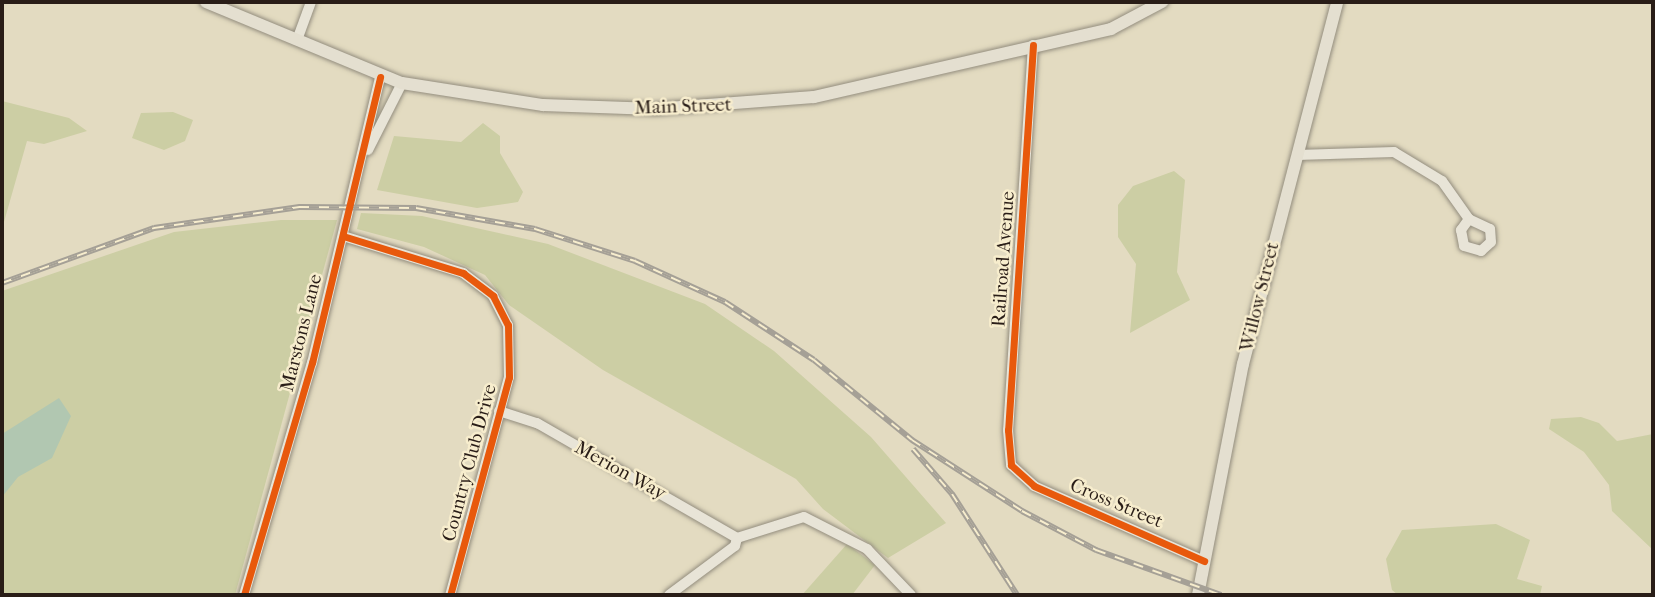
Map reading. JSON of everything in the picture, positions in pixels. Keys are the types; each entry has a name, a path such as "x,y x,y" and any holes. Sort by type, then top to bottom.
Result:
{"main road":[{"name":"Main Street","path":"206,2 380,77 402,83 582,108 773,103 1122,26 1161,2"},
{"name":"Willow Street","path":"1198,595 1243,364 1337,2"}],"street":[{"path":"297,40 311,2"},
{"name":"Railroad Avenue","path":"1016,473 1008,430 1033,45"},
{"name":"Marstons Lane","path":"244,595 343,236 380,77"},
{"name":"Marstons Lane","path":"363,159 402,83"},
{"path":"1297,155 1394,152 1442,181 1469,219"},
{"name":"Country Club Drive","path":"343,236 440,263 493,296 508,325 512,352 450,595"},
{"name":"Merion Way","path":"499,411 537,424 737,538"},
{"name":"Cross Street","path":"1016,473 1204,561"},
{"path":"669,595 735,546 737,538 804,517 820,520 867,549 911,595"}],"shaded area":[{"path":"2,101 69,118 87,131 44,144 27,141 2,229"},
{"path":"173,112 193,120 185,141 164,150 132,138 141,113"},
{"path":"483,123 500,136 500,153 523,192 518,202 477,208 377,190 394,136 461,142"},
{"path":"1174,171 1185,180 1177,272 1190,300 1130,333 1136,264 1118,237 1118,205 1133,186"},
{"path":"361,213 422,216 548,244 705,304 774,351 871,437 946,523 888,558 823,509 796,479 603,370 509,305 485,275 424,247 357,229"},
{"path":"281,220 337,220 235,595 2,595 2,291 174,232"},
{"path":"59,398 71,416 52,458 18,477 2,497 2,434"},
{"path":"1581,417 1599,423 1617,441 1653,434 1653,550 1612,511 1609,485 1584,452 1549,429 1551,419"},
{"path":"1496,524 1530,540 1517,579 1542,586 1540,595 1398,595 1392,590 1386,559 1402,530"},
{"path":"847,544 875,565 852,595 802,595"}],"railway":[{"path":"2,283 154,228 299,207 416,208 535,229 635,261 725,302 814,360 912,440 1022,511 1096,550 1221,595"},
{"path":"913,449 952,494 1017,595"}],"cycle path":[{"path":"1033,45 1008,430 1011,465 1034,486 1204,561"},
{"path":"244,595 312,363 380,77"},
{"path":"343,236 463,273 493,296 508,325 509,377 450,595"}]}
